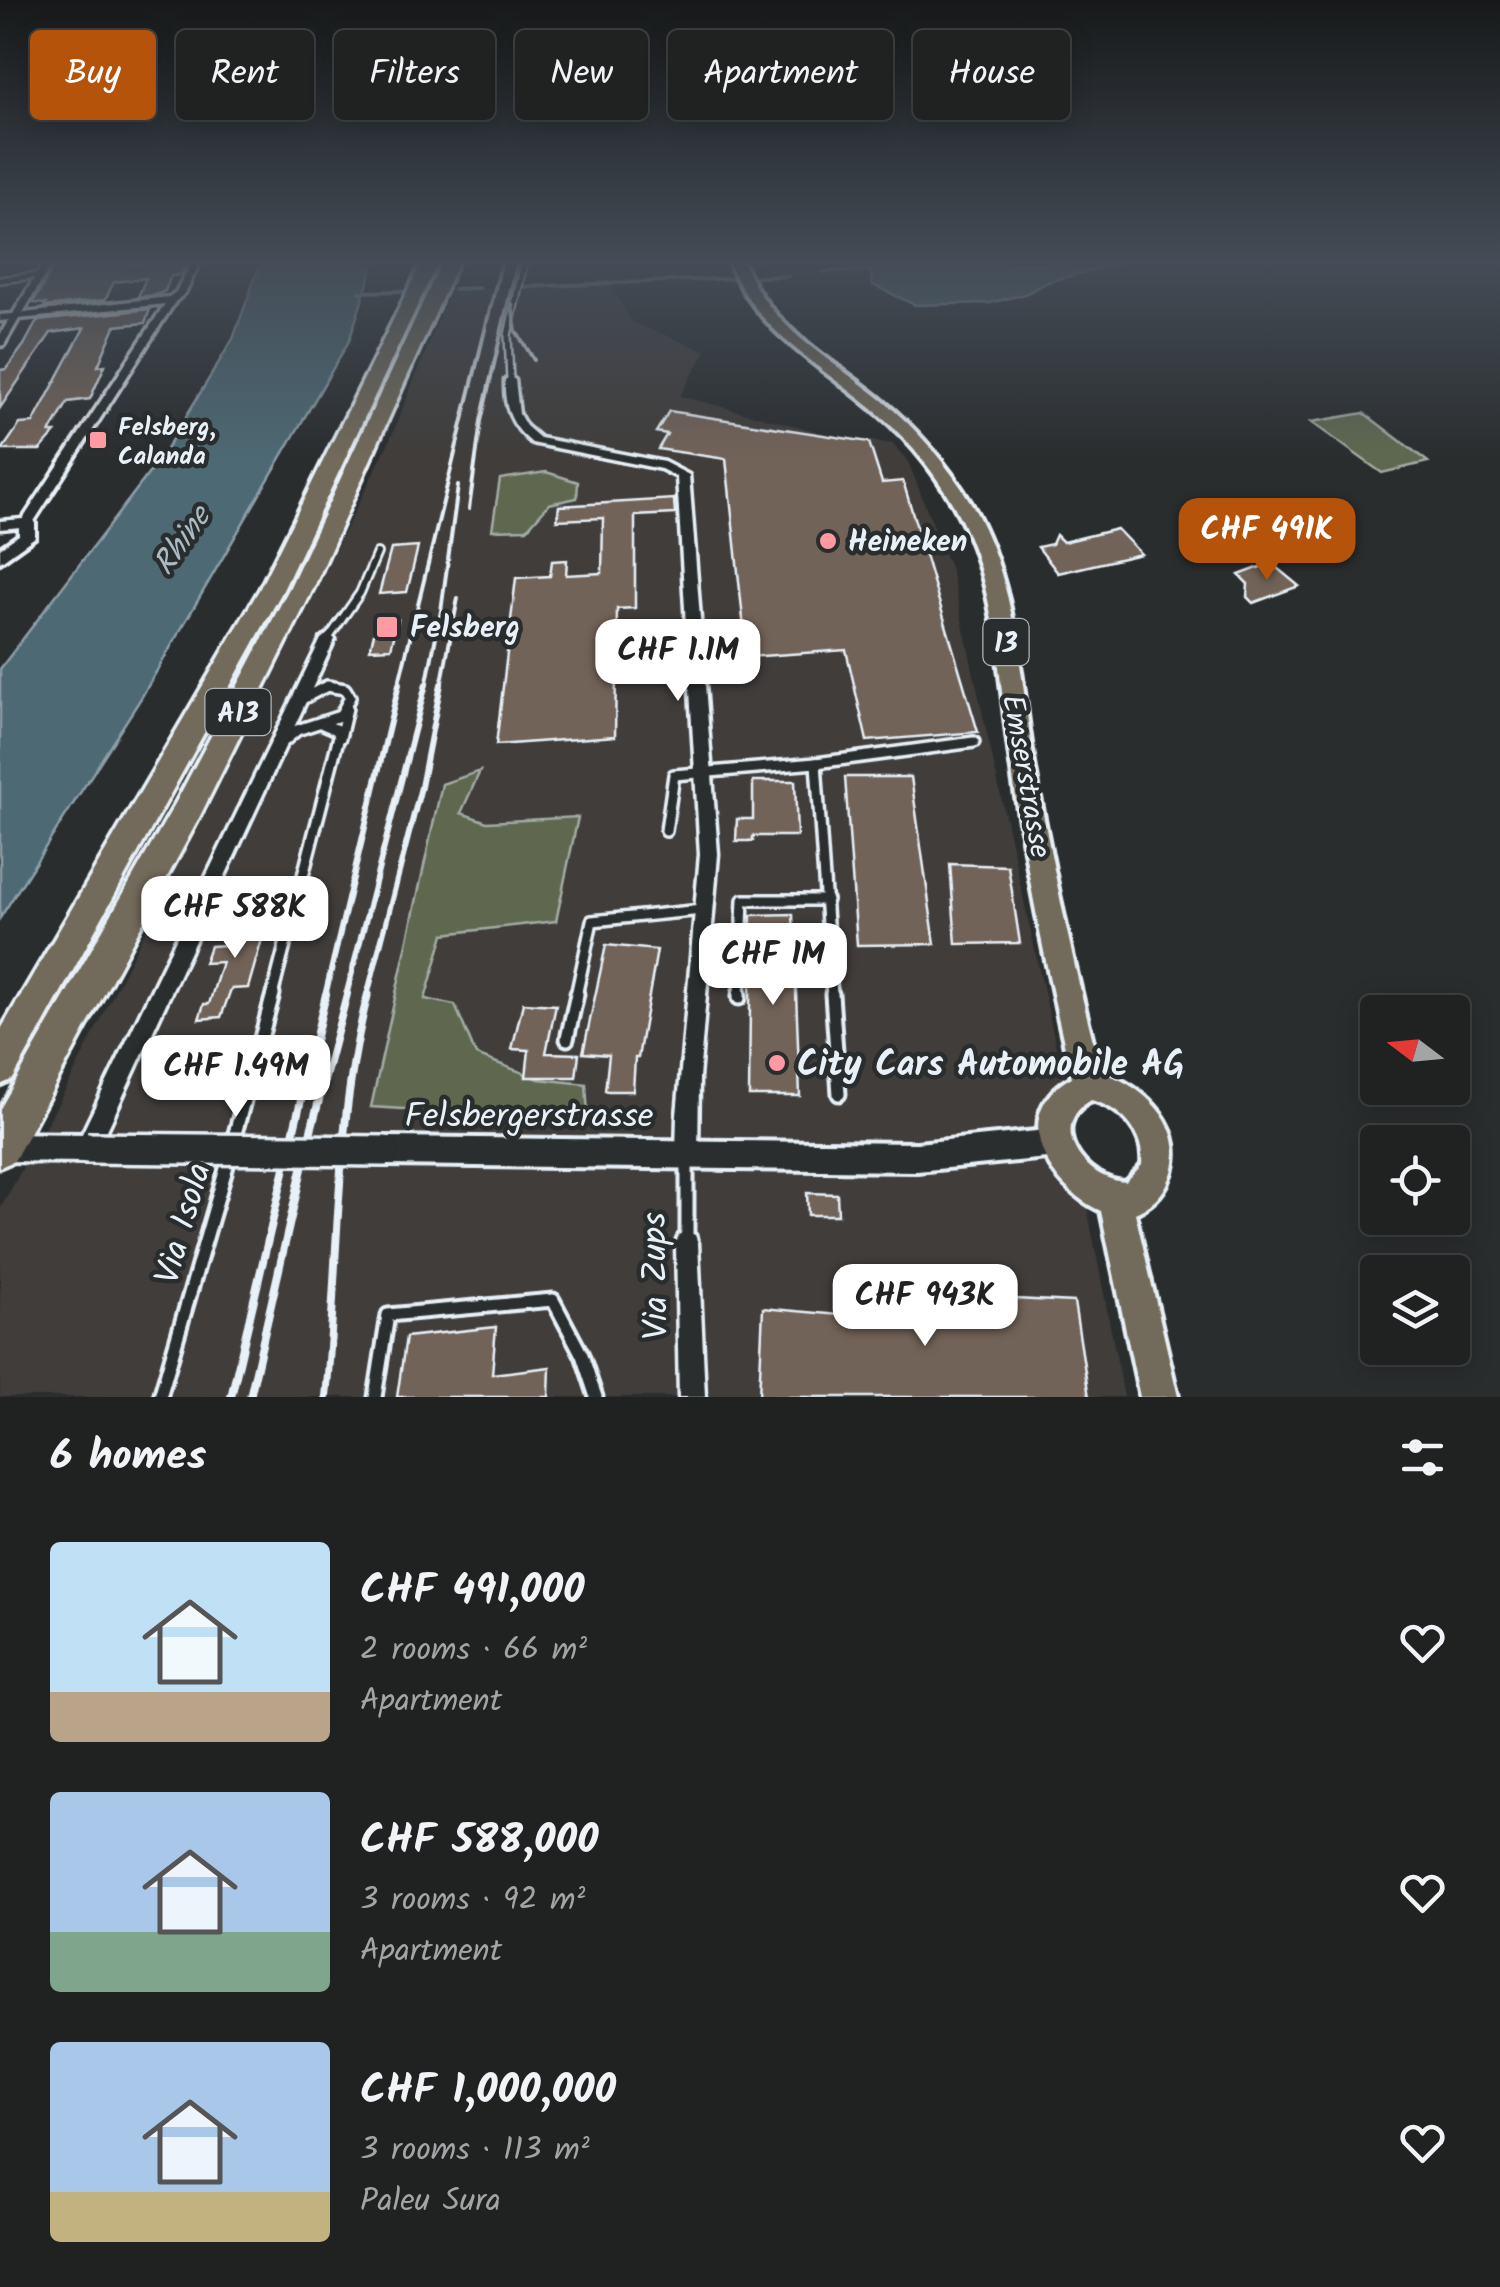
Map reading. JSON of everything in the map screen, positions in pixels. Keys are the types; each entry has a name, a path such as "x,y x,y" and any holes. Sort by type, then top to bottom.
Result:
{"highway":[{"name":"A13","path":"0,1066 148,814 271,590 397,329"},
{"name":"A13","path":"0,1147 187,811 302,587 419,329"}],"main road":[{"name":"Emserstrasse","path":"781,329 874,402 922,447 962,502 984,549 1001,605 1017,729 1065,993 1089,1084"},
{"path":"1089,1084 1122,1093 1137,1106 1156,1140 1159,1158 1146,1189 1132,1197 1115,1198 1085,1186 1062,1159 1056,1143 1056,1110 1064,1097 1089,1084"},
{"path":"1115,1198 1159,1397"}],"street":[{"path":"0,556 27,537 27,523 153,329"},
{"path":"510,380 515,418 536,441 664,466 683,475 704,771 707,909 686,1092 687,1153"},
{"path":"0,525 27,523"},
{"path":"86,1148 328,639"},
{"name":"Felsbergerstrasse","path":"0,1147 917,1157 1056,1143"},
{"name":"Via Zups","path":"688,1243 692,1397"}],"lane":[{"path":"509,329 510,380"},
{"path":"328,639 360,593 377,554"},
{"path":"272,755 297,730 340,716 349,703 346,689 327,686 313,691 294,709"},
{"name":"Via Isola","path":"160,1397 214,1212 349,703"},
{"path":"323,724 337,730 339,742"},
{"path":"666,831 674,774 816,763 974,742"},
{"path":"816,763 839,1094"},
{"path":"739,998 743,900 827,900"},
{"path":"567,1039 592,921 707,909"},
{"name":"Via Zups","path":"687,1153 688,1243"},
{"path":"375,1397 388,1315 553,1300 582,1355 596,1397"}],"shaded area":[{"path":"435,329 650,329 706,351 680,396 823,433 892,444 907,459 951,570 1054,1037 1124,1397 0,1397 0,1209 67,1087 390,440"}],"green space":[{"path":"1364,413 1428,462 1382,473 1311,422"},
{"path":"546,472 578,482 577,498 549,504 527,529 492,530 500,479"},
{"path":"480,771 461,813 487,822 578,817 556,921 444,934 425,999 455,1005 476,1055 539,1079 586,1084 588,1115 566,1119 371,1107 442,784"}],"water":[{"name":"Rhine","path":"237,329 353,329 141,698 0,918 0,669 162,456"}],"building":[{"path":"33,329 76,329 51,333 0,408 0,370 6,369"},
{"path":"83,329 114,329 98,366 105,365 90,399 68,402 50,433 55,433 40,450 2,450 20,424 33,423"},
{"name":"Heineken","path":"669,411 869,442 882,483 903,481 978,732 867,741 846,650 747,657 726,459 658,449 667,434 656,432"},
{"path":"674,499 675,514 635,516 635,608 617,609 615,736 496,745 516,578 550,576 552,561 567,560 566,575 602,573 603,518 557,520 559,506"},
{"path":"1117,529 1141,554 1058,573 1038,547 1052,544 1056,535 1063,542"},
{"path":"418,547 407,592 379,594 391,549"},
{"path":"1271,563 1299,586 1253,603 1247,597 1248,584 1239,575"},
{"path":"398,620 391,648 370,649 377,622"},
{"path":"845,777 911,777 935,944 857,945"},
{"path":"753,781 795,781 797,836 753,836 753,841 736,841 737,819 753,819"},
{"path":"950,864 1008,866 1020,943 956,944"},
{"path":"793,914 800,1096 749,1096 751,915"},
{"path":"269,915 248,988 231,989 221,1017 199,1019 204,1004 209,1004 222,962 204,963 210,946 225,945 234,918"},
{"path":"606,945 657,950 635,1058 633,1091 605,1091 609,1055 583,1053"},
{"path":"523,1003 556,1005 546,1053 579,1054 576,1077 526,1077 529,1050 512,1049"},
{"path":"807,1193 837,1194 838,1215 808,1215"},
{"path":"861,1291 1074,1302 1089,1397 759,1397 763,1308 861,1317"},
{"path":"496,1327 492,1374 550,1367 549,1397 397,1397 406,1337"}],"railway":[{"path":"398,687 485,329"},
{"path":"469,509 481,421 502,329"},
{"path":"516,329 534,360"},
{"path":"426,687 458,486"},
{"path":"441,687 458,598"},
{"path":"325,996 399,684"},
{"path":"346,996 426,684"},
{"path":"367,996 421,787 441,684"},
{"path":"231,1397 326,994"},
{"path":"250,1397 309,1138 347,994"},
{"path":"326,1397 343,1144 368,994"}],"place":[{"name":"Felsberg, Calanda","path":"98,440"},
{"name":"Heineken","path":"828,541"},
{"name":"Felsberg","path":"387,627"},
{"name":"City Cars Automobile AG","path":"777,1063"}]}
